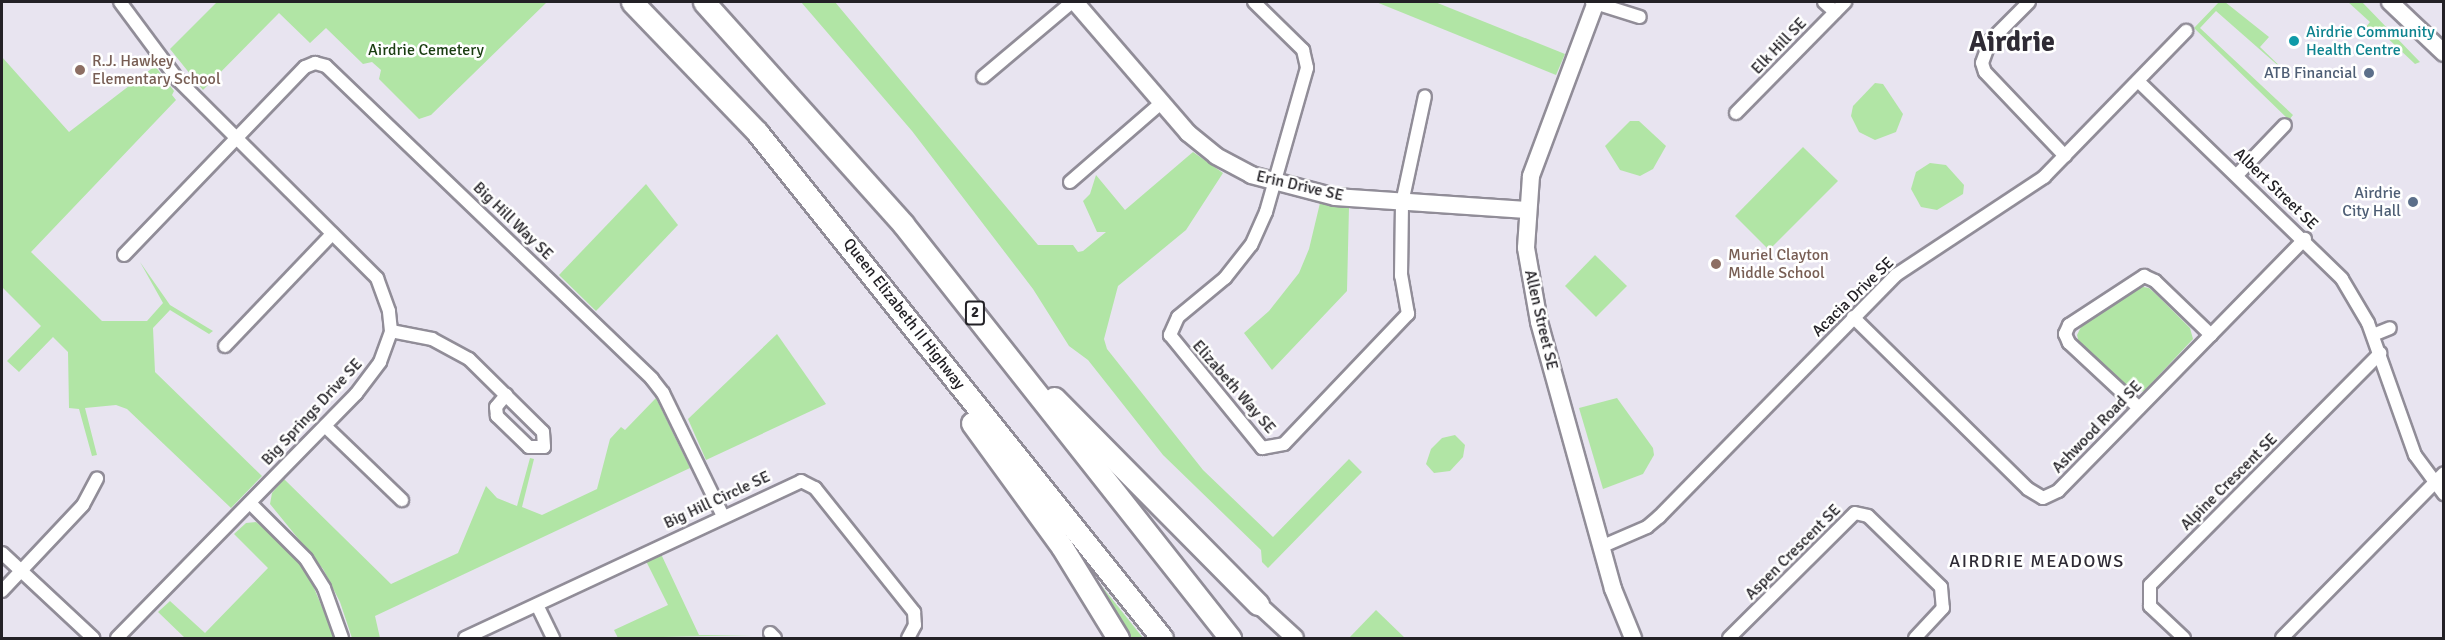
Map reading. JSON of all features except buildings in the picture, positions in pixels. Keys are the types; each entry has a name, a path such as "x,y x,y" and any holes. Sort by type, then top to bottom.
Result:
{"highway":[{"name":"Queen Elizabeth II Highway","path":"632,2 757,132 1162,639"},
{"name":"2","path":"704,2 903,224 1230,639"},
{"path":"992,335 1258,604"},
{"path":"923,340 952,395 1062,547 1118,639"}],"street":[{"path":"136,2 123,7 178,80 377,278 389,311 391,331 424,336 456,349 506,395 543,432 547,437 544,447 529,447 497,416 496,407 506,395"},
{"path":"982,77 1074,2"},
{"name":"Erin Drive SE","path":"1074,2 1160,104 1216,156 1274,183 1335,197 1527,210"},
{"path":"1254,2 1299,45 1307,62 1274,183"},
{"path":"1594,2 1640,17"},
{"name":"Allen Street SE","path":"1594,2 1540,146 1527,210 1526,248 1539,322 1616,598 1633,639"},
{"path":"1824,2 1835,12"},
{"name":"Elk Hill SE","path":"1736,114 1845,2"},
{"path":"2029,2 1990,41 1982,63 1985,72 2065,156"},
{"path":"2390,2 2444,53"},
{"name":"Acacia Drive SE","path":"1603,546 1647,527 1659,517 1896,274 2029,190 2186,31"},
{"name":"Big Hill Way SE","path":"124,255 305,67 315,63 326,66 652,379 663,393 723,516"},
{"name":"Albert Street SE","path":"2139,81 2305,239 2342,279 2373,334 2403,425 2433,484 2444,494"},
{"path":"1402,203 1425,96"},
{"path":"1070,182 1160,104"},
{"path":"2237,175 2285,125"},
{"name":"Elizabeth Way SE","path":"1274,183 1266,212 1245,253 1225,278 1178,317 1170,329 1173,341 1262,448 1284,444 1406,320 1408,306 1401,276 1402,203"},
{"path":"225,346 332,234"},
{"name":"Ashwood Road SE","path":"1853,317 2028,489 2043,498 2058,491 2305,239"},
{"path":"2139,408 2068,343 2065,334 2069,325 2144,276 2155,281 2211,335"},
{"path":"2373,334 2390,328"},
{"name":"Big Springs Drive SE","path":"117,639 371,376 391,331"},
{"name":"Alpine Crescent SE","path":"2184,639 2150,606 2150,585 2380,353"},
{"path":"325,426 402,500"},
{"path":"2282,639 2444,473"},
{"path":"2,591 83,505 96,479"},
{"name":"Big Hill Circle SE","path":"465,639 795,483 811,485 914,612 915,625 908,639"},
{"path":"250,503 306,560 324,588 342,639"},
{"name":"Aspen Crescent SE","path":"1729,639 1855,513 1868,516 1941,587 1943,608 1915,639"},
{"path":"2,553 93,639"},
{"path":"1258,604 1295,639"},
{"path":"537,605 553,639"}],"green space":[{"name":"Airdrie Cemetery","path":"217,2 547,2 431,115 419,119 379,79 381,70 372,62 363,64 326,28 310,43 279,13 203,90 170,49"},
{"path":"801,2 835,2 1038,245 1073,245 1078,252 1083,251 1106,232 1097,232 1083,201 1090,194 1096,175 1125,210 1193,152 1223,173 1186,230 1118,286 1104,339 1107,349 1203,470 1273,537 1349,459 1362,472 1268,568 1262,562 1261,550 1163,455 1088,360 1069,346 1033,289 912,131"},
{"path":"1376,2 1435,2 1565,54 1556,75"},
{"path":"2219,2 2225,2 2269,37 2260,47 2291,77 2216,11 2200,28 2293,115 2289,120 2194,28"},
{"path":"2348,2 2362,2 2420,62 2415,64 2381,32 2371,34 2365,28 2370,22"},
{"path":"2,57 69,132 155,66 174,91 172,95 176,100 31,252 102,321 147,321 163,303 140,262 170,305 213,331 209,334 170,310 153,328 155,372 262,476 231,508 127,409 116,405 85,408 97,455 92,456 79,409 69,408 68,352 53,337 19,372 7,361 41,326 2,287"},
{"path":"1875,83 1883,84 1903,114 1896,132 1875,140 1859,132 1851,116 1853,106"},
{"path":"1630,121 1639,121 1666,146 1653,169 1640,176 1620,170 1605,146"},
{"path":"1803,147 1838,181 1769,250 1735,216"},
{"path":"1930,163 1946,165 1964,185 1963,194 1937,210 1921,207 1911,189 1916,172"},
{"path":"646,184 678,225 596,311 559,275"},
{"path":"1320,203 1349,207 1347,291 1272,370 1244,333 1269,311 1299,273 1309,249"},
{"path":"1595,255 1627,286 1596,317 1565,286"},
{"path":"2138,286 2149,288 2158,296 2190,328 2193,339 2144,391 2135,393 2127,390 2079,343 2077,335 2082,325"},
{"path":"777,334 826,404 706,460 688,419"},
{"path":"656,398 690,468 375,616 380,638 352,638 340,602 323,569 270,504 272,493 284,479 391,584 458,553 486,486 497,498 517,506 530,458 534,459 522,507 542,515 597,489 610,439 621,427 625,430"},
{"path":"1617,398 1653,448 1654,455 1643,474 1603,489 1579,408"},
{"path":"1455,435 1465,445 1463,457 1450,471 1434,473 1426,464 1431,449 1442,438"},
{"path":"256,522 288,548 309,576 335,638 185,638 158,612 170,601 205,633 268,568 234,534 246,523"},
{"path":"661,554 699,635 753,635 618,638 614,630 668,605 646,561"},
{"path":"1092,574 1143,638 1127,638"},
{"path":"1376,610 1405,638 1349,638"}],"place":[{"name":"Airdrie Community Health Centre","path":"2294,41"},
{"name":"R.J. Hawkey Elementary School","path":"80,70"},
{"name":"ATB Financial","path":"2369,73"},
{"name":"Airdrie City Hall","path":"2413,202"},
{"name":"Muriel Clayton Middle School","path":"1716,264"}],"district":[{"name":"Airdrie","path":"2012,42"},
{"name":"AIRDRIE MEADOWS","path":"2037,561"}]}
